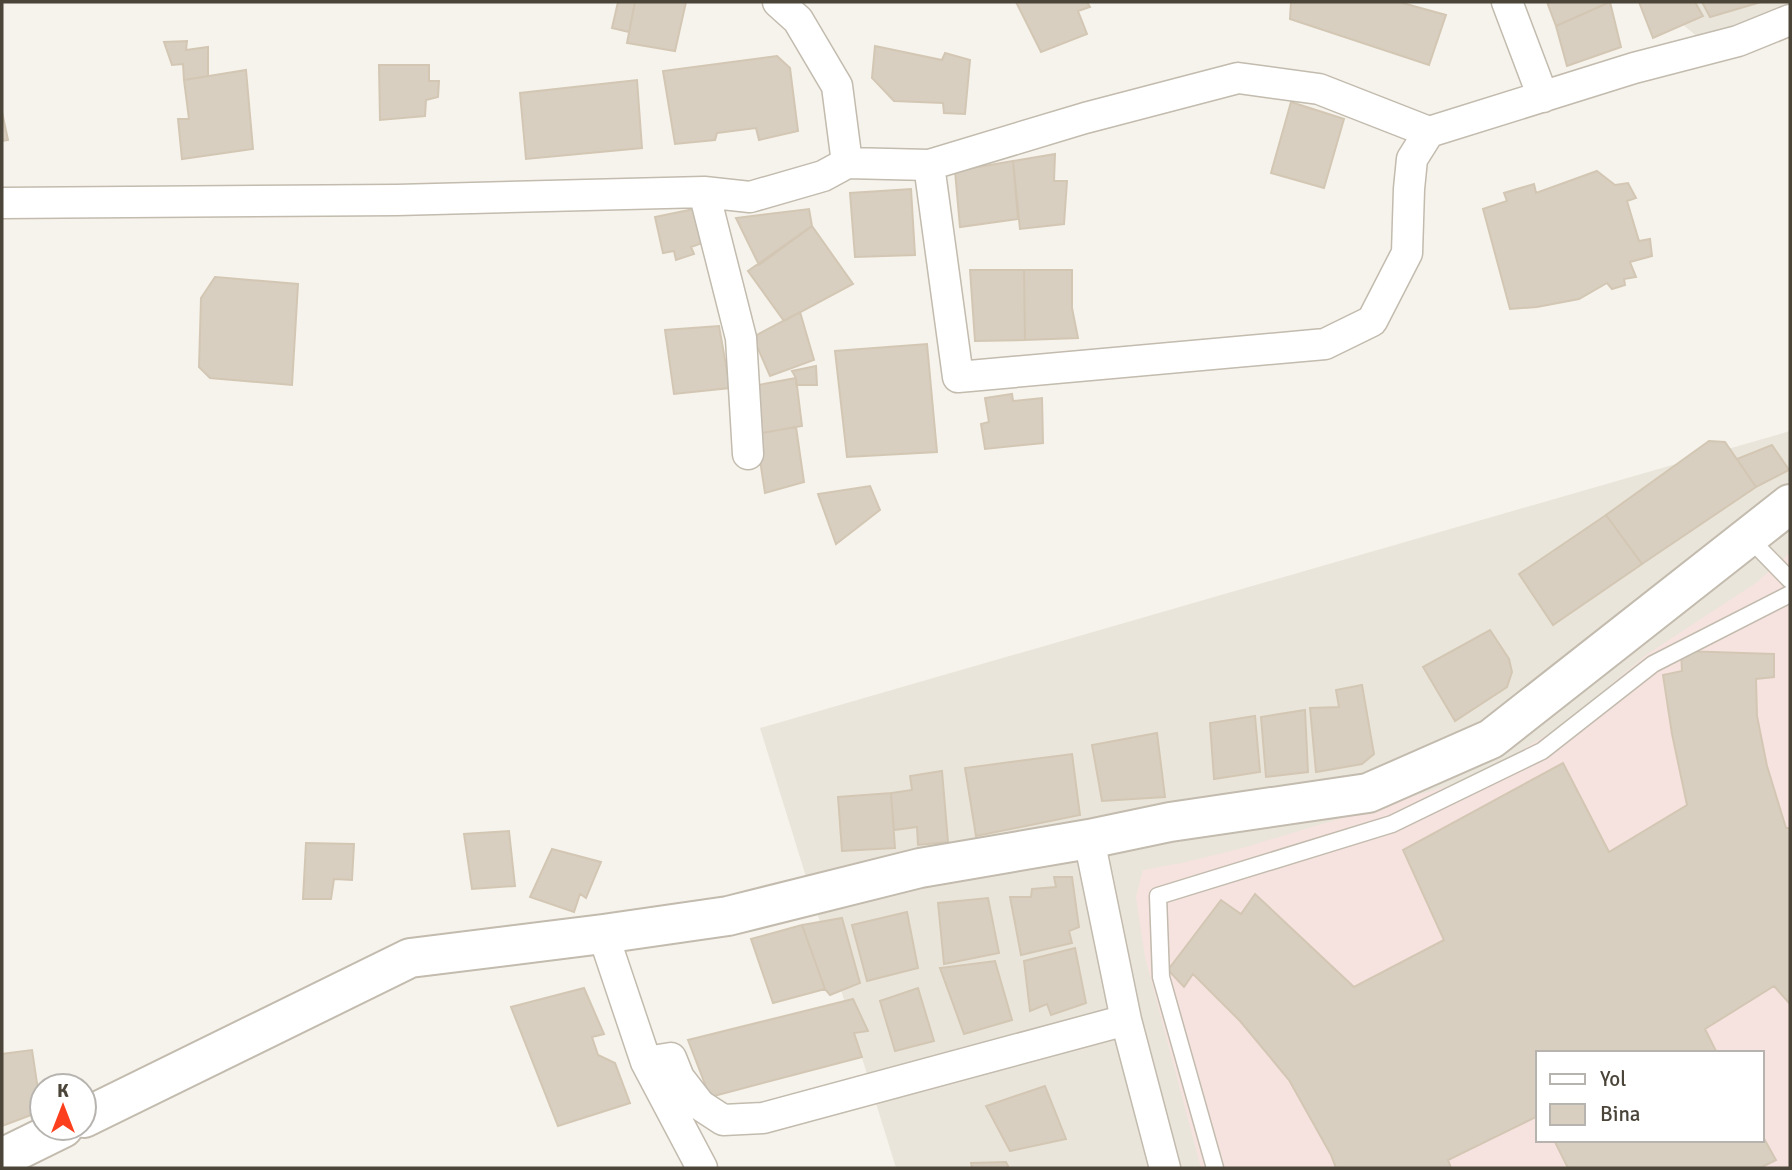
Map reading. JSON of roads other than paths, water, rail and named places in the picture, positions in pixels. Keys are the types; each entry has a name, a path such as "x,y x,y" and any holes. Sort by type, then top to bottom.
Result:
{"street":[{"path":"778,2 798,20 837,86 847,163"},
{"path":"1507,2 1543,97"},
{"path":"2,203 397,200 704,192 750,197 823,176 847,163 929,164 1085,118 1238,78 1319,89 1429,132 1634,68 1738,41 1790,20"},
{"path":"929,164 958,377 1325,344 1372,321 1407,253 1412,159 1429,132"},
{"path":"704,192 741,338 748,454"},
{"path":"98,1111 410,958 728,916 920,868 1170,822 1368,793 1491,739 1790,504"},
{"path":"1089,839 1126,1020 1165,1168"},
{"path":"603,934 646,1062 702,1168"},
{"path":"646,1062 671,1058 679,1078 699,1105 723,1121 763,1118 1126,1020"},
{"path":"2,1158 35,1142"}],"lane":[{"path":"1748,537 1790,580"},
{"path":"1214,1168 1161,977 1158,896 1392,824 1542,751 1653,664 1790,594"}]}
